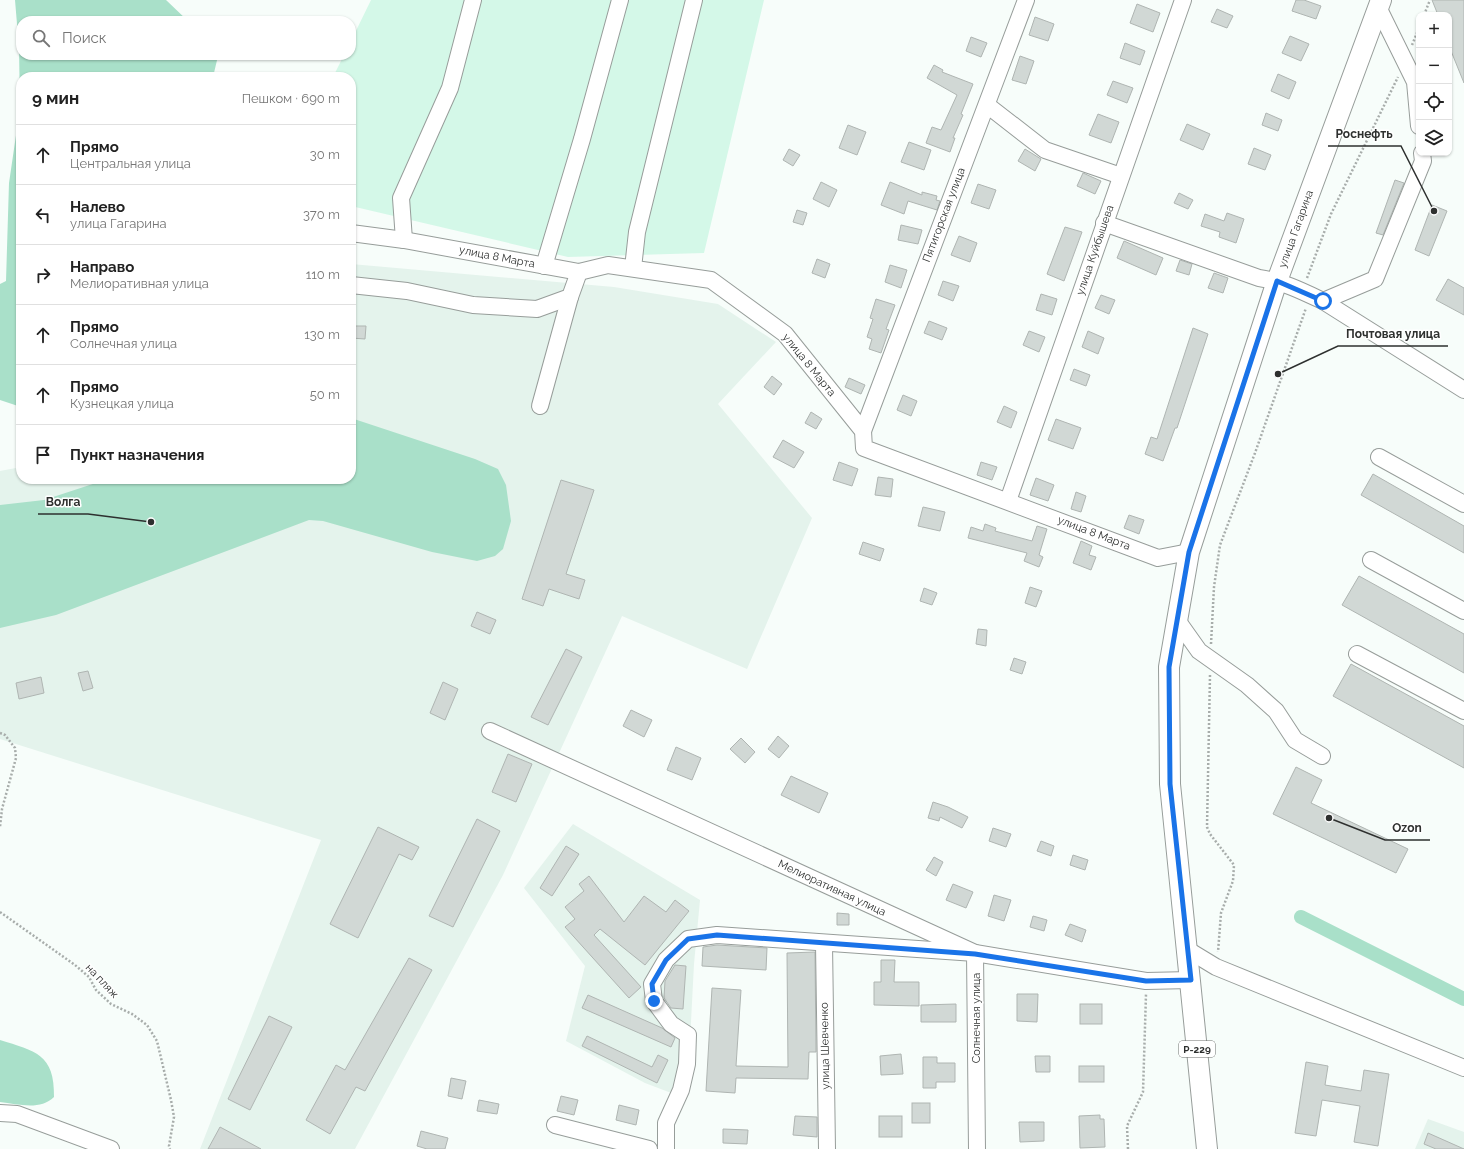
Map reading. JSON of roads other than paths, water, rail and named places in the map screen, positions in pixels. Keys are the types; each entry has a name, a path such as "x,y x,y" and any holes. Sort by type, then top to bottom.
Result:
{"main road":[{"name":"улица Гагарина","path":"1207,1149 1170,784 1169,667 1189,552 1277,281 1380,4"}],"street":[{"path":"404,240 401,198 450,88 472,0"},
{"path":"544,266 582,139 620,0"},
{"path":"632,268 637,232 694,0"},
{"name":"Пятигорская улица","path":"863,431 1026,0"},
{"name":"улица Куйбышева","path":"1008,501 1120,176 1183,0"},
{"path":"1380,4 1415,82 1418,120"},
{"path":"987,105 1045,150 1120,176"},
{"path":"1323,301 1375,279 1423,162 1422,156"},
{"path":"1104,223 1259,278 1277,281 1308,293 1464,390"},
{"name":"улица 8 Марта","path":"356,234 404,240 579,272 608,265 711,280 785,334 863,431 864,448 1158,558 1189,552"},
{"path":"540,406 570,297 579,272"},
{"path":"356,285 407,290 473,305 536,309 570,297"},
{"path":"1379,458 1464,504"},
{"path":"1371,560 1464,611"},
{"path":"1177,620 1199,651 1247,685 1276,711 1295,740 1322,756"},
{"path":"1357,654 1464,711"},
{"name":"Мелиоративная улица","path":"490,731 975,954 1146,981 1191,980"},
{"path":"666,1149 666,1123 681,1090 687,1064 688,1035 671,1024 654,1001 652,984 666,960 688,939 717,935 975,954"},
{"name":"улица Шевченко","path":"824,944 827,1149"},
{"path":"1188,950 1216,967 1464,1068"},
{"name":"Солнечная улица","path":"975,954 977,1149"},
{"path":"0,1113 17,1114 111,1149"},
{"path":"555,1125 649,1149"}],"waterway":[{"path":"1301,917 1464,999"}],"place":[{"name":"Роснефть","path":"1434,211"},
{"name":"Почтовая улица","path":"1278,374"},
{"name":"Волга","path":"151,522"},
{"name":"Ozon","path":"1329,818"}]}
